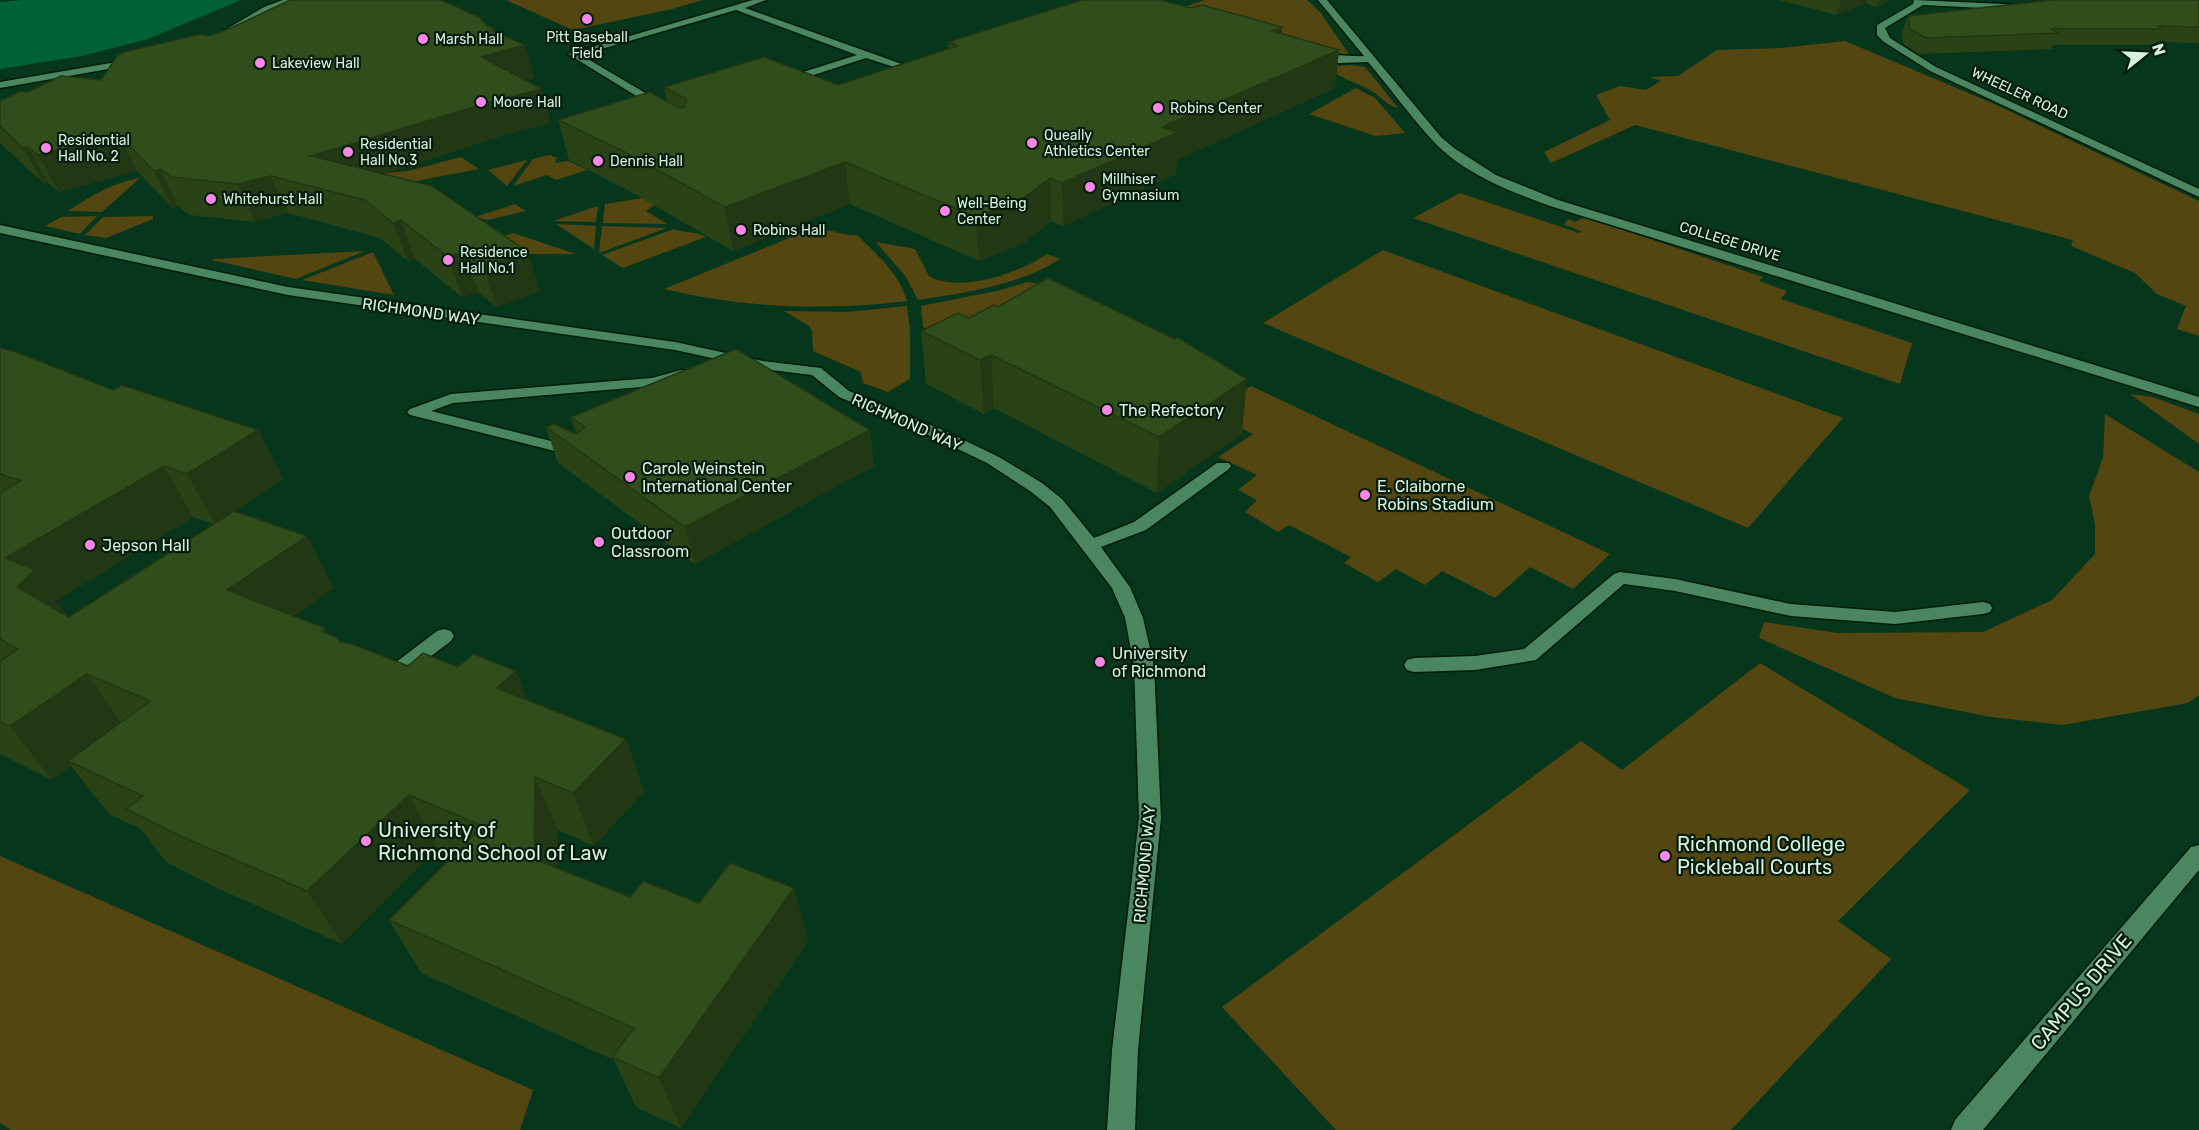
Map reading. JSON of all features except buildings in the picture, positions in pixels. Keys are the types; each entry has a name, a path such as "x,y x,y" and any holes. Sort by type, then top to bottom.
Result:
{"street":[{"path":"211,41 267,9 291,0"},
{"path":"670,112 573,54 762,0"},
{"name":"COLLEGE DRIVE","path":"1322,0 1449,151 1483,173 1520,191 2199,402"},
{"path":"1905,0 2035,7"},
{"name":"WHEELER ROAD","path":"1922,1 1880,27 1882,35 1903,51 1957,81 2199,193"},
{"path":"738,8 902,68 927,73"},
{"path":"1300,54 1329,59 1371,58"},
{"path":"777,83 867,55"},
{"path":"0,85 147,60"},
{"name":"RICHMOND WAY","path":"0,229 288,291 675,346 701,363 763,365 816,371 844,394 939,434 993,460 1022,477 1056,503 1091,545 1121,587 1134,618 1144,666 1149,833 1125,1050 1121,1130"},
{"path":"586,463 561,448 416,412 452,399 653,382 701,363"},
{"path":"1091,545 1140,526 1224,466"},
{"path":"1414,665 1475,663 1529,655 1620,578 1675,585 1791,610 1895,618 1983,608"},
{"path":"375,688 444,636"},
{"name":"CAMPUS DRIVE","path":"1965,1130 2199,854"}],"shaded area":[{"path":"241,0 148,39 82,56 0,69 0,2"},
{"name":"Pitt Baseball Field","path":"506,0 703,0 573,30"},
{"path":"1205,0 1307,0 1320,12 1349,54 1336,55 1175,10"},
{"path":"1845,41 1992,103 2199,201 2199,336 2177,329 2186,306 2157,294 2135,273 2071,246 2073,240 1635,125 1551,163 1544,152 1610,120 1596,95 1620,86 1646,90 1661,81 1650,77 1678,76 1717,50 1781,48"},
{"path":"1330,66 1365,67 1398,108 1365,87 1342,77"},
{"path":"1356,88 1375,98 1405,133 1376,136 1309,114"},
{"path":"550,155 557,158 555,163 568,161 587,170 556,180 547,175 513,186 533,159"},
{"path":"461,157 479,169 401,184 341,177 408,171"},
{"path":"527,160 507,186 488,170"},
{"path":"140,178 102,212 68,211 93,195"},
{"path":"1460,193 1579,233 1582,231 1564,225 1568,219 1575,222 1585,217 1763,277 1759,281 1787,291 1781,299 1912,343 1900,384 1413,218"},
{"path":"656,196 654,205 646,211 667,224 603,223 605,204"},
{"path":"515,204 526,211 488,220 475,217"},
{"path":"598,206 596,222 553,221"},
{"path":"97,216 80,234 45,226 61,217"},
{"path":"153,216 153,219 106,238 85,235 103,217"},
{"path":"556,224 596,226 594,249"},
{"path":"602,226 667,228 599,253"},
{"path":"674,229 706,237 623,268 602,255"},
{"path":"821,230 857,235 893,273 907,301 846,306 785,306 724,300 664,289 804,232"},
{"path":"513,233 576,254 526,254 488,241"},
{"path":"876,242 915,249 929,276 956,283 973,282 1006,274 1047,254 1060,259 1027,276 1009,282 973,291 918,300 906,277"},
{"path":"1383,250 1843,418 1748,528 1263,323"},
{"path":"365,251 296,279 212,260 213,259"},
{"path":"373,252 394,295 302,280"},
{"path":"1027,282 1042,284 953,343 923,327 921,306 1001,290"},
{"path":"907,306 910,330 910,379 888,392 863,383 861,372 813,351 812,331 809,326 784,311 847,312"},
{"name":"E. Claiborne Robins Stadium","path":"1251,386 1610,554 1573,589 1530,567 1495,598 1442,571 1425,585 1396,569 1378,582 1344,563 1351,557 1289,525 1278,532 1245,512 1257,500 1238,490 1257,475 1218,457 1253,434 1219,416 1225,403"},
{"path":"2130,394 2152,397 2199,414 2199,444"},
{"path":"2105,414 2199,472 2199,695 2188,703 2063,725 1991,717 1895,698 1759,638 1764,622 1837,633 1983,632 2052,600 2095,554 2095,524 2089,496 2103,458"},
{"name":"Richmond College Pickleball Courts","path":"1760,663 1970,790 1838,921 1891,959 1731,1130 1336,1130 1222,1007 1581,741 1622,770"},
{"path":"0,856 533,1090 520,1130 11,1130 0,1123"}],"place":[{"name":"Pitt Baseball Field","path":"587,19"},
{"name":"Marsh Hall","path":"423,39"},
{"name":"Lakeview Hall","path":"260,63"},
{"name":"Moore Hall","path":"481,102"},
{"name":"Robins Center","path":"1158,108"},
{"name":"Queally Athletics Center","path":"1032,143"},
{"name":"Residential Hall No. 2","path":"46,148"},
{"name":"Residential Hall No.3","path":"348,152"},
{"name":"Dennis Hall","path":"598,161"},
{"name":"Millhiser Gymnasium","path":"1090,187"},
{"name":"Whitehurst Hall","path":"211,199"},
{"name":"Well-Being Center","path":"945,211"},
{"name":"Robins Hall","path":"741,230"},
{"name":"Residence Hall No.1","path":"448,260"},
{"name":"The Refectory","path":"1107,410"},
{"name":"Carole Weinstein International Center","path":"630,477"},
{"name":"E. Claiborne Robins Stadium","path":"1365,495"},
{"name":"Outdoor Classroom","path":"599,542"},
{"name":"Jepson Hall","path":"90,545"},
{"name":"University of Richmond","path":"1100,662"},
{"name":"University of Richmond School of Law","path":"366,841"},
{"name":"Richmond College Pickleball Courts","path":"1665,856"}]}
